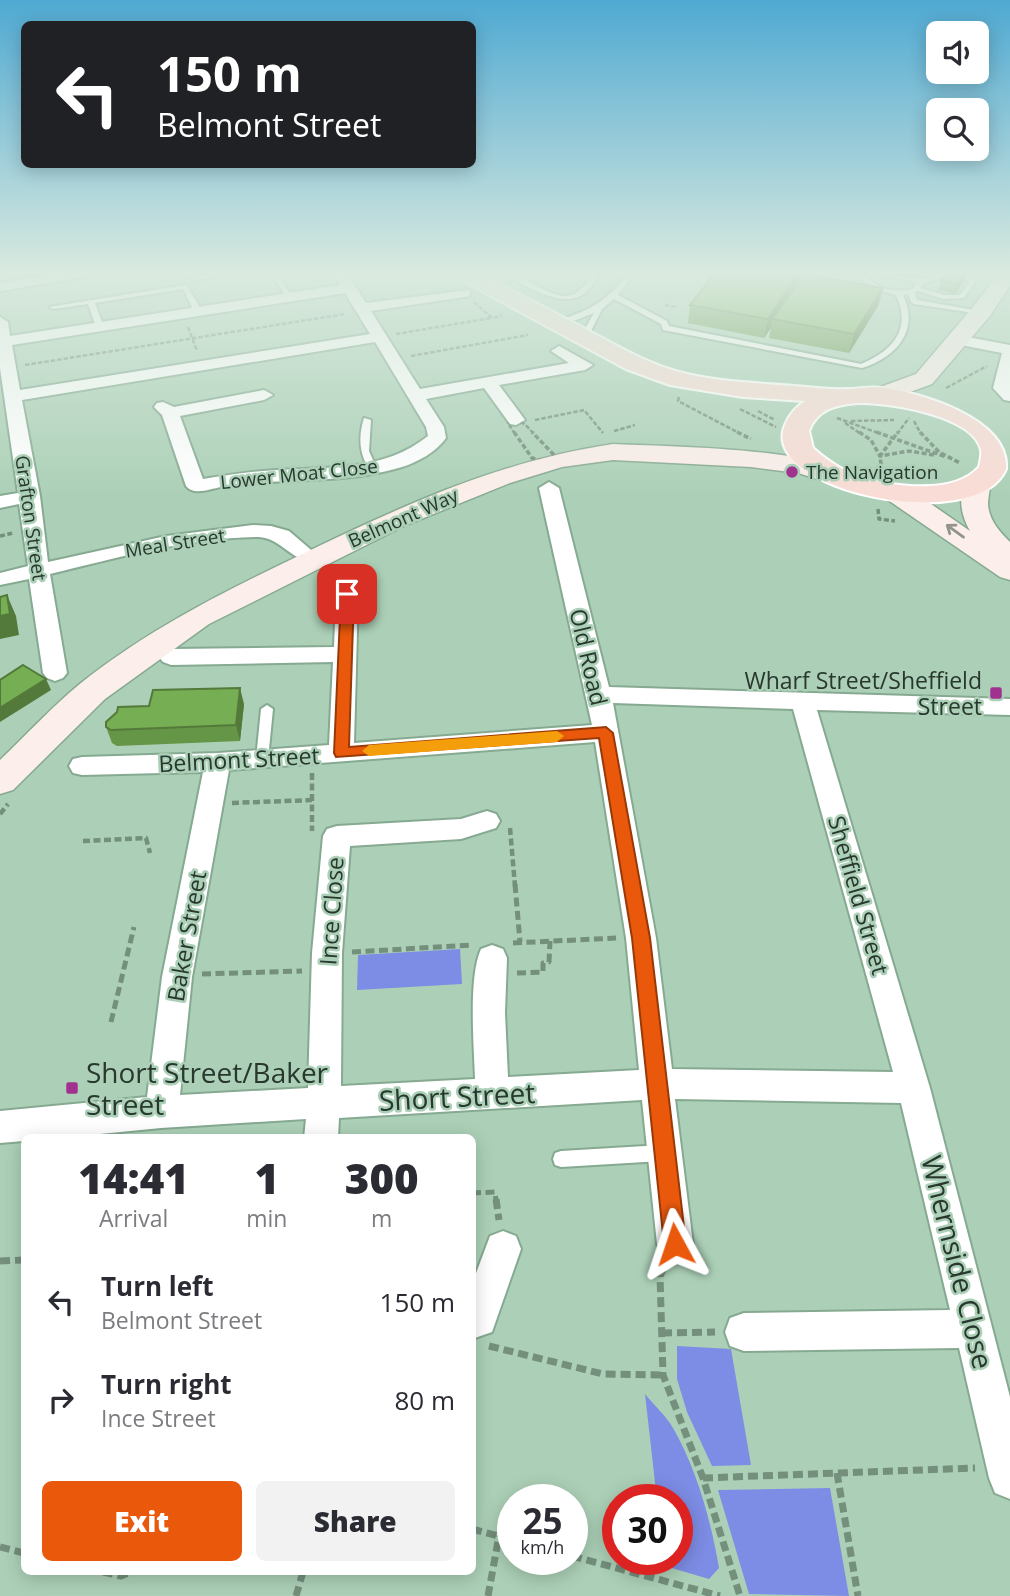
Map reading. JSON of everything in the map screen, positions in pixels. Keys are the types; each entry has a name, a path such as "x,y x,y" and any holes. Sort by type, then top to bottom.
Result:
{"main road":[{"path":"603,347 634,364 679,380 737,397 778,404 788,415 790,433 804,453 837,477 861,486 890,483 948,492 986,468 995,453 989,439 944,398"},
{"path":"737,397 880,395 944,398 1010,430"},
{"path":"790,433 813,408 830,400 852,396"}],"street":[{"name":"Grafton Street","path":"4,347 12,396 9,435 30,496 38,571 55,673"},
{"path":"12,396 315,347"},
{"path":"386,347 418,395 435,427 437,438"},
{"path":"880,395 944,398 955,347"},
{"path":"981,347 1008,356 1005,392"},
{"path":"418,395 589,368 559,351"},
{"path":"488,382 520,421"},
{"name":"Lower Moat Close","path":"258,400 167,410 197,489 257,477 312,476 373,469 423,453 437,438"},
{"name":"Belmont Way","path":"761,457 788,449 790,433"},
{"name":"Belmont Way","path":"0,781 93,691 198,617 394,520 501,477 549,475 613,452 761,457 837,477"},
{"path":"986,468 972,502 977,521 1010,559"},
{"name":"Old Road","path":"549,475 599,695 641,938 675,1244"},
{"path":"890,483 1010,571"},
{"path":"0,502 30,496"},
{"name":"Meal Street","path":"0,579 191,537 248,532 270,532 285,537 307,555"},
{"path":"341,753 347,594"},
{"path":"171,657 345,654"},
{"path":"599,695 1010,707"},
{"name":"Sheffield Street","path":"803,703 914,1088"},
{"name":"Belmont Street","path":"82,766 218,762 606,733"},
{"name":"Baker Street","path":"161,1112 168,1071 177,977 218,762"},
{"name":"Ince Close","path":"321,1134 326,1067 326,972 337,836 461,829 487,821"},
{"path":"492,966 489,1013 492,1094"},
{"name":"Short Street","path":"0,1127 161,1112 657,1084 914,1088"},
{"name":"Whernside Close","path":"914,1088 1009,1473"},
{"path":"476,1319 503,1249"},
{"path":"744,1332 974,1329"}],"lane":[{"path":"766,347 862,366 881,360 893,347"},
{"path":"367,420 363,445 365,458 373,469"},
{"path":"262,759 267,709"},
{"path":"561,1160 666,1153"}],"path":[{"path":"8,368 135,347"},
{"path":"196,347 202,366"},
{"path":"394,359 458,347"},
{"path":"944,398 986,366 1008,356"},
{"path":"679,390 678,401 763,445 761,457"},
{"path":"737,397 790,433"},
{"path":"549,475 508,423 584,410 603,433"},
{"path":"912,414 928,443 946,457"},
{"path":"839,419 887,422 912,414"},
{"path":"880,456 912,414"},
{"path":"831,415 871,440 890,483"},
{"path":"839,419 946,457 986,468"},
{"path":"880,456 909,451 946,457"},
{"path":"312,755 312,838 337,836"},
{"path":"210,804 312,800"},
{"path":"487,821 509,820 520,942"},
{"path":"83,841 146,838 150,853"},
{"path":"111,1022 134,927"},
{"path":"492,966 543,972 543,963 549,962 550,941"},
{"path":"177,977 326,972"},
{"path":"476,1193 495,1192 503,1249"},
{"path":"675,1244 660,1276 663,1375 702,1478 740,1596"},
{"path":"0,1261 21,1260"},
{"path":"476,1319 487,1346 603,1374 663,1375"},
{"path":"662,1333 744,1332"},
{"path":"702,1478 837,1473 1009,1473"},
{"path":"837,1473 858,1596"},
{"path":"476,1530 497,1535"},
{"path":"0,1547 21,1552"},
{"path":"488,1596 497,1547"},
{"path":"588,1560 720,1596"},
{"path":"296,1596 302,1575"}],"shaded area":[{"path":"460,949 462,984 357,990 358,955"},
{"path":"677,1346 731,1349 751,1465 712,1466 687,1412 677,1379"},
{"path":"645,1394 673,1428 696,1478 712,1532 719,1568 709,1579 693,1574 693,1484 655,1484"},
{"path":"830,1488 849,1596 749,1594 718,1490"}],"building":[{"path":"7,595 10,614 0,616 0,597"},
{"path":"23,665 46,679 0,708 0,680"},
{"path":"240,688 236,725 111,730 106,727 106,722 117,712 118,707 149,706 153,690"}],"slow traffic":[{"path":"369,751 557,736"}],"place":[{"name":"The Navigation","path":"792,472"},
{"name":"Wharf Street/Sheffield Street","path":"996,693"},
{"name":"Short Street/Baker Street","path":"72,1088"}],"route":[{"path":"347,594 341,753 606,733 641,938 675,1244"}]}
